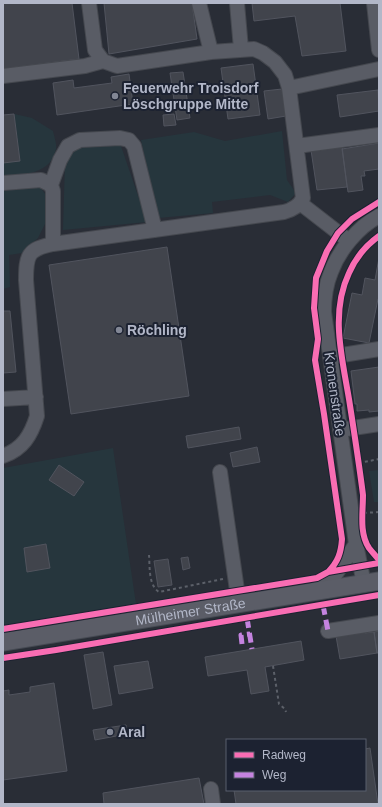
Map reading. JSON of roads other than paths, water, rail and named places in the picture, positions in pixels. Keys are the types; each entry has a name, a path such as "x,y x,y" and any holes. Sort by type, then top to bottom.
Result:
{"main road":[{"name":"Mülheimer Straße","path":"3,642 371,583"}],"street":[{"path":"3,456 12,453 20,447 29,436 37,416 26,280 26,263 30,254 38,247 284,212 300,203 303,198 289,88 285,75 275,62 263,53 254,49 211,52 117,66 103,61 95,50 89,3"},
{"path":"199,3 211,52"},
{"path":"237,3 241,50"},
{"path":"374,3 379,50"},
{"path":"3,76 85,66 103,61"},
{"path":"289,88 379,69"},
{"path":"297,146 379,135"},
{"path":"51,185 60,160 68,146 80,140 120,138 129,140 134,146 155,230"},
{"path":"3,183 41,180 51,185 54,191 53,244"},
{"path":"300,203 349,242"},
{"name":"Kronenstraße","path":"371,583 356,544 330,358 324,312 324,299 330,272 338,257 361,229 371,220 379,216"},
{"path":"330,358 379,349"},
{"path":"3,399 36,397"},
{"path":"340,430 379,424"},
{"path":"220,472 239,604"},
{"path":"310,592 331,581 356,544"},
{"path":"328,631 379,623"},
{"path":"211,789 213,804"}],"place":[{"name":"Feuerwehr Troisdorf Löschgruppe Mitte","path":"115,96"},
{"name":"Röchling","path":"119,330"},
{"name":"Aral","path":"110,732"}]}
